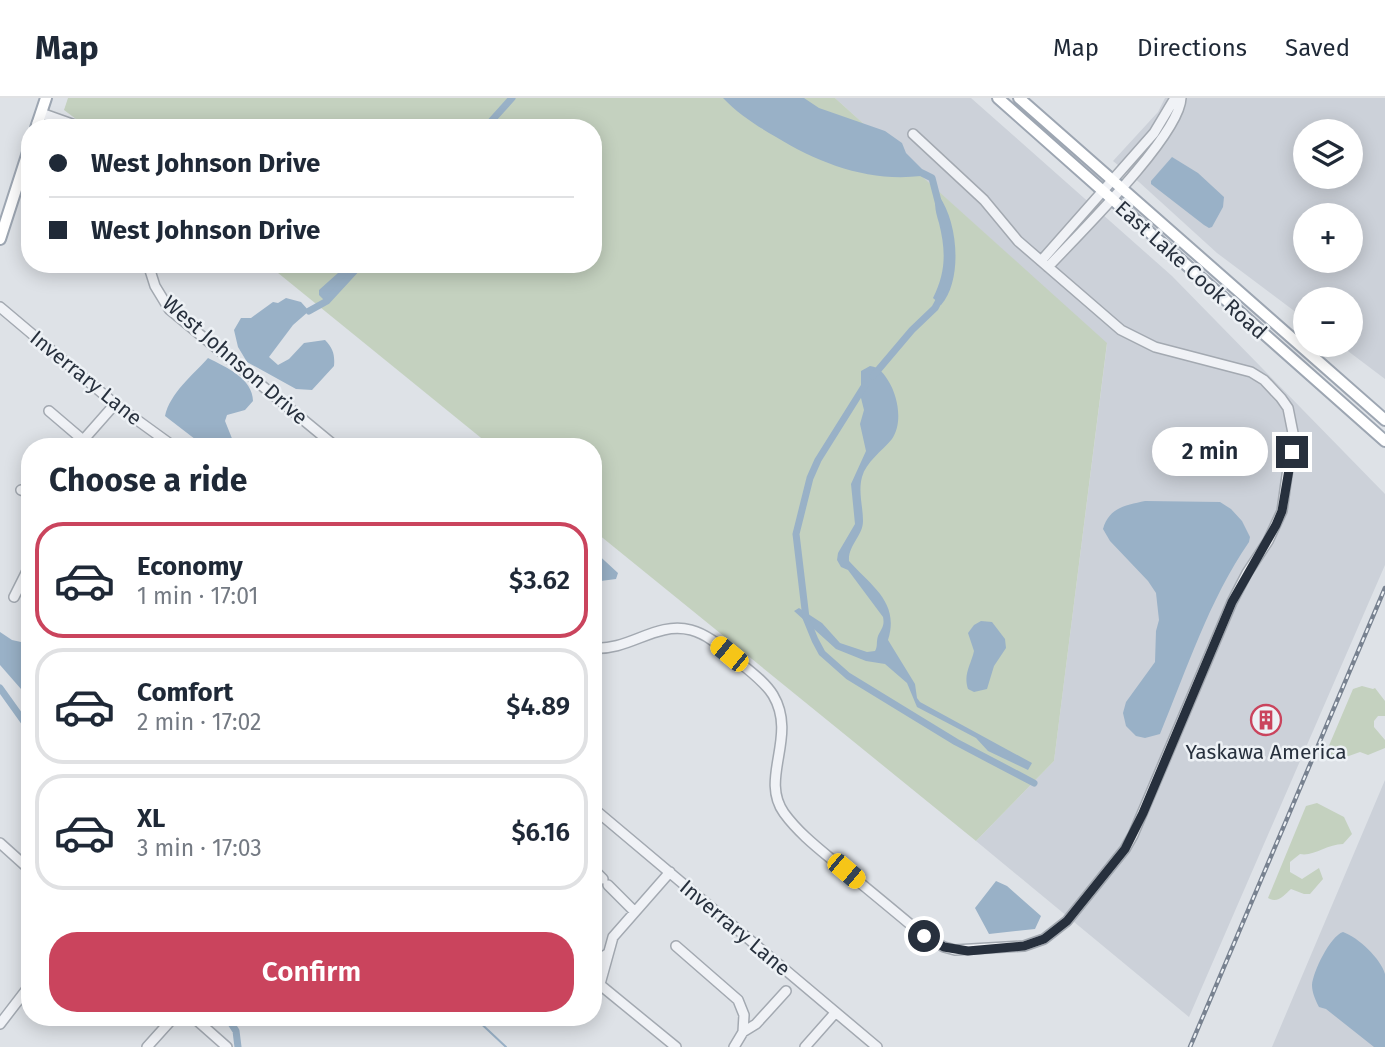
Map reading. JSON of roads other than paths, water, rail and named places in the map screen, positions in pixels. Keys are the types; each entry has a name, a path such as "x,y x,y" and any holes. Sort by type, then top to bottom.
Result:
{"main road":[{"path":"39,119 46,98"},
{"name":"East Lake Cook Road","path":"998,98 1385,442"},
{"name":"East Lake Cook Road","path":"1020,98 1385,420"},
{"path":"0,239 21,174"}],"street":[{"path":"1116,184 1154,134 1175,98"},
{"path":"1044,264 1116,184 1163,140 1181,107 1181,98"},
{"path":"602,647 625,645 653,632 672,628 690,630 712,640 761,681 773,695 783,720 782,744 775,779 783,811 803,836 931,941 956,950 968,951 1024,946 1044,939 1067,921 1125,849 1232,602 1268,541 1282,511 1293,433 1288,408 1264,380 1251,372 1155,347 1138,340 1106,319 1018,241 984,200 913,134"},
{"name":"West Johnson Drive","path":"151,273 155,286 169,309 325,438"},
{"name":"Inverrary Lane","path":"0,307 115,404 162,438"},
{"path":"84,438 115,404"},
{"path":"49,411 75,438"},
{"path":"14,597 21,583"},
{"name":"Inverrary Lane","path":"602,815 877,1047"},
{"path":"0,843 21,862"},
{"path":"602,968 613,937 670,872"},
{"path":"602,878 635,912"},
{"path":"676,946 738,1000 744,1015 743,1032"},
{"path":"602,957 607,954"},
{"path":"602,986 676,1047"},
{"path":"734,1047 743,1032 756,1024 786,991"},
{"path":"0,1024 21,997"},
{"path":"805,1047 835,1013"},
{"path":"148,1047 166,1026"},
{"path":"203,1026 227,1047"}],"water":[{"path":"723,98 804,98 819,108 885,131 902,143 906,153 923,170 921,176 883,176 828,163 762,129"},
{"path":"1172,157 1198,173 1224,197 1223,207 1212,227 1204,225 1151,184"},
{"path":"936,196 939,196 950,220 955,251 953,281 941,305 933,298 944,261"},
{"path":"338,273 350,273 344,286 324,300 319,295 319,290"},
{"path":"286,298 301,302 309,311 293,325 269,357 278,365 289,359 304,343 325,340 333,352 334,366 312,390 296,389 247,362 238,347 234,330 241,318 251,318 273,302 278,303"},
{"path":"208,358 244,380 252,393 253,401 245,410 227,415 225,421 232,438 194,438 165,416 177,392"},
{"path":"870,366 879,369 889,382 897,402 898,418 892,439 871,462 862,477 862,526 849,561 887,605 891,627 888,640 915,684 920,702 1032,763 1028,770 988,751 976,738 917,707 907,683 885,664 866,661 836,649 794,611 799,608 822,623 840,643 867,652 876,649 883,617 848,570 841,567 837,560 838,553 855,524 851,484 866,451 860,424 864,410 861,371"},
{"path":"1145,501 1220,502 1242,521 1250,537 1210,611 1160,734 1145,738 1136,736 1126,726 1123,713 1126,702 1155,662 1159,620 1156,593 1110,541 1103,529 1114,512"},
{"path":"602,558 618,573 616,579 602,581"},
{"path":"981,621 992,622 1005,639 1006,648 994,666 987,689 974,692 968,689 967,684 974,651 968,633"},
{"path":"0,632 21,642 21,689 0,665"},
{"path":"996,881 1007,886 1041,916 1035,929 989,934 975,908"},
{"path":"1343,932 1368,949 1383,968 1385,1047 1374,1047 1326,1009 1319,1007 1314,997 1312,985 1319,964 1333,940"}],"waterway":[{"path":"493,119 512,98"},
{"path":"922,173 932,178 939,205"},
{"path":"309,311 327,301 353,273"},
{"path":"873,376 912,330 935,308 942,295"},
{"path":"865,385 818,460 810,478 796,534 806,618 815,640 822,653 848,676 956,742 1034,783"},
{"path":"0,688 21,717"},
{"path":"233,1026 238,1047"},
{"path":"484,1026 506,1047"}],"railway":[{"path":"1190,1047 1385,588"}],"place":[{"name":"Yaskawa America","path":"1266,720"}]}
